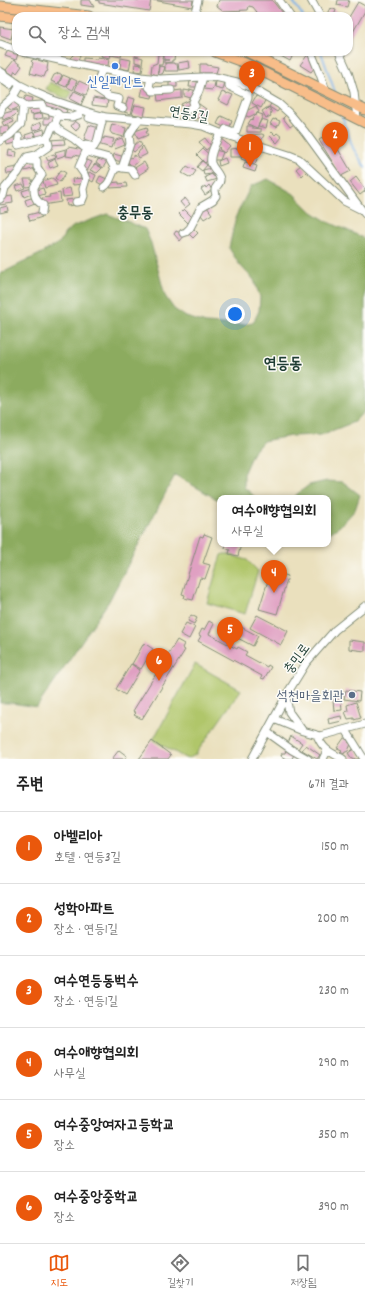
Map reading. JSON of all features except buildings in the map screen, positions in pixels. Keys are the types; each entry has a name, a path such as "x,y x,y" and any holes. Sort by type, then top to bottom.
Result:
{"main road":[{"path":"0,6 43,12"},
{"path":"0,16 12,18"},
{"path":"235,56 245,63 361,120"},
{"path":"255,56 365,110"}],"street":[{"path":"195,12 198,0"},
{"path":"280,0 288,12"},
{"path":"311,0 318,12"},
{"path":"0,44 12,48"},
{"path":"41,56 102,70 151,78 215,77 248,86 273,100 285,109 305,132 363,211"},
{"path":"313,56 326,91"},
{"path":"341,56 351,82 356,106 361,120"},
{"path":"102,70 96,85 97,89 109,97 119,98 117,106 123,108"},
{"name":"연등3길","path":"0,71 20,85 50,99 91,113 106,117 203,126 289,155 299,159 344,201 363,211"},
{"path":"187,110 195,106 193,102 199,91 203,77"},
{"path":"0,78 10,85 13,80"},
{"path":"151,78 149,87 153,91 171,90"},
{"path":"183,233 190,228 201,207 216,196 216,188 220,182 220,179 211,161 213,152 221,133 226,129 234,132 236,131 248,98 248,95 229,86 229,80"},
{"path":"0,114 2,107 13,97 20,85"},
{"path":"13,97 23,105 30,107 42,105 43,109 57,113 60,116 72,117 79,115"},
{"path":"0,141 10,135 21,124 23,105"},
{"path":"76,202 82,201 84,196 83,189 86,179 79,168 85,148 86,145 94,147 97,142 102,122 89,118 91,113"},
{"path":"0,199 3,196 5,188 18,173 27,157 36,155 50,145 47,137 58,116 60,116"},
{"path":"104,187 110,181 118,168 130,144 129,135 139,119"},
{"path":"55,124 59,130 74,139 91,153 109,158 118,168 131,169 135,175"},
{"path":"19,137 18,145 47,137"},
{"path":"27,157 30,162 37,161 37,167 42,175 34,187 35,197 39,203 43,205 42,212"},
{"name":"충민로","path":"255,758 267,732 300,672 335,630 365,606"},
{"path":"286,696 289,712 303,731"},
{"path":"274,719 317,735 346,730 365,724"},
{"path":"346,730 364,759"},
{"path":"267,732 294,752 308,759"},
{"path":"317,735 327,751 343,759"},
{"path":"323,759 327,751"}],"green space":[{"path":"50,82 72,92 68,100 46,89"},
{"path":"268,179 294,194 312,212 328,222 365,239 365,410 354,422 321,435 291,436 263,441 252,454 244,472 244,487 253,495 217,495 217,499 175,475 109,601 37,707 0,703 0,274 60,242 65,233 74,226 107,214 145,229 151,243 165,296 174,309 186,317 206,323 240,325 253,323 259,311 260,297 254,280 239,264 229,248 236,216 251,186"},
{"path":"327,481 343,482 360,495 355,510 340,526 331,532 331,495 296,495 309,485"},
{"path":"224,554 247,560 258,571 245,614 207,603 221,555"},
{"path":"195,664 241,690 195,755 187,759 153,740"}],"waterway":[{"path":"292,0 300,12"},
{"path":"322,56 335,92"},
{"path":"342,116 353,148 365,167"}],"place":[{"name":"신일페인트","path":"115,66"},
{"name":"여수연등동벅수","path":"252,94"},
{"name":"성학아파트","path":"335,155"},
{"name":"아벨리아","path":"250,167"},
{"name":"여수애향협의회","path":"274,593"},
{"name":"여수중앙여자고등학교","path":"230,650"},
{"name":"여수중앙중학교","path":"159,681"},
{"name":"석천마을회관","path":"352,695"}],"district":[{"name":"충무동","path":"135,212"},
{"name":"연등동","path":"283,362"}]}
